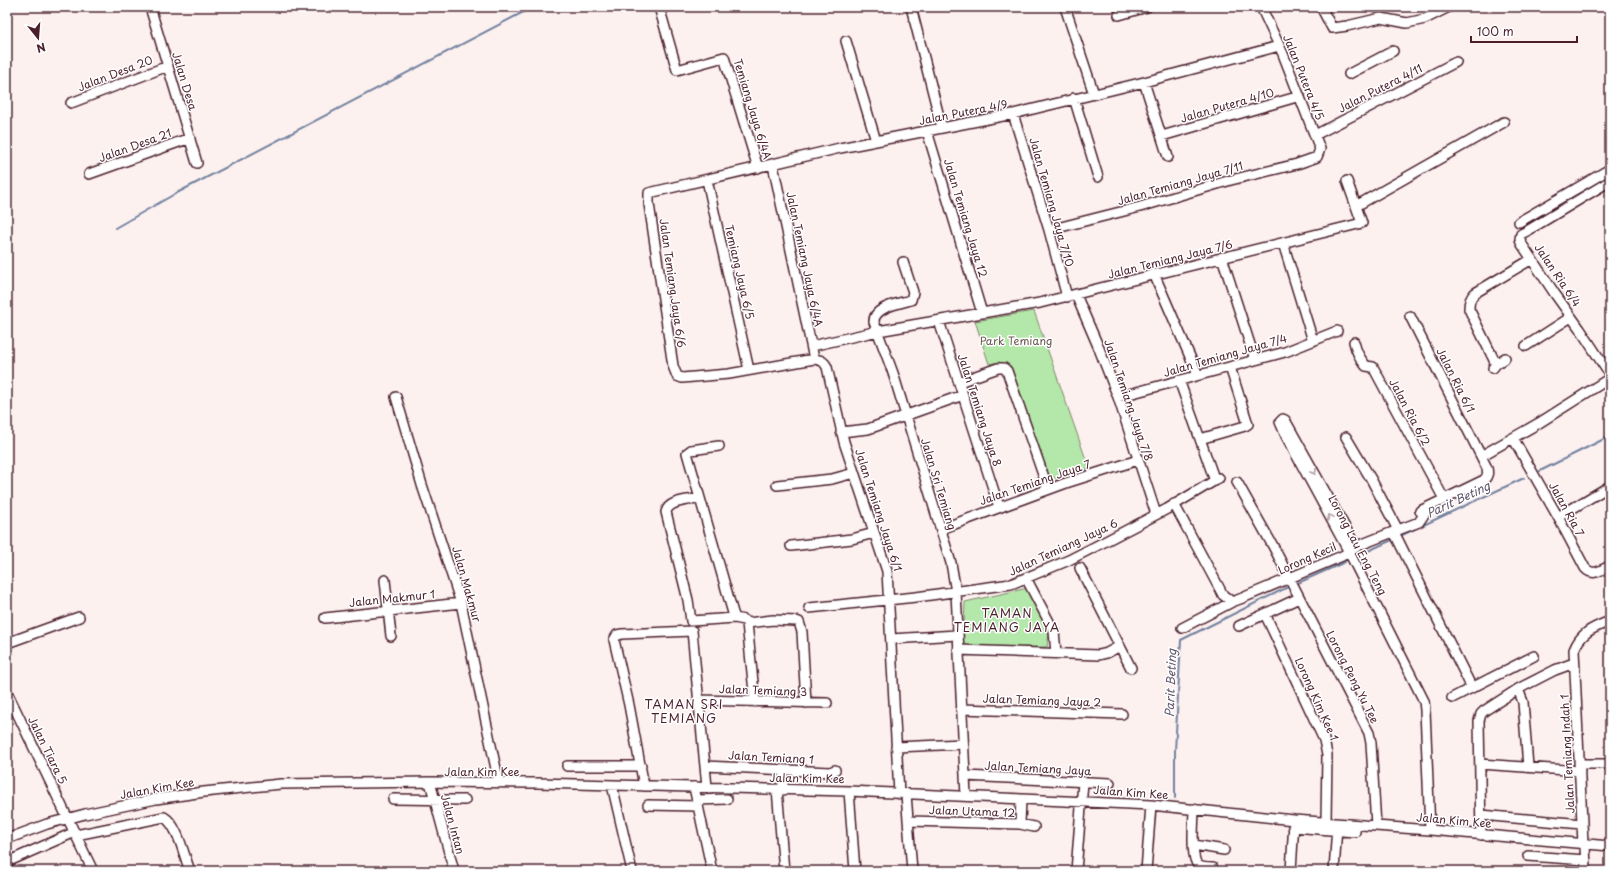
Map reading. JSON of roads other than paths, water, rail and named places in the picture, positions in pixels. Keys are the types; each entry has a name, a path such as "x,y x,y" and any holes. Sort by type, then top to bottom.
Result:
{"street":[{"name":"Jalan Desa","path":"150,7 197,163"},
{"name":"Temiang Jaya 6/4A","path":"659,7 677,70 724,57 758,168"},
{"path":"911,7 942,128"},
{"path":"1066,7 1094,94"},
{"path":"1119,15 1147,7"},
{"name":"Jalan Putera 4/5","path":"1261,7 1300,96 1320,149 1317,157"},
{"path":"1321,7 1332,28 1381,18 1407,23 1425,19 1449,7"},
{"path":"846,41 876,141"},
{"name":"Jalan Putera 4/9","path":"649,193 876,141 1013,114 1144,82 1279,46"},
{"path":"1349,74 1393,51"},
{"name":"Jalan Putera 4/11","path":"1314,135 1456,62"},
{"name":"Jalan Desa 20","path":"71,103 168,66"},
{"path":"1144,82 1168,157"},
{"name":"Jalan Putera 4/10","path":"1162,136 1300,96"},
{"path":"1074,98 1098,177"},
{"name":"Jalan Temiang Jaya 7/10","path":"1013,114 1071,296"},
{"path":"1356,206 1504,122"},
{"name":"Jalan Temiang Jaya 12","path":"927,131 982,313"},
{"name":"Jalan Desa 21","path":"89,174 190,138"},
{"name":"Jalan Temiang Jaya 7/11","path":"1049,230 1140,207 1230,180 1297,164 1317,157"},
{"name":"Jalan Temiang Jaya 6/4A","path":"772,164 817,359"},
{"path":"1519,222 1610,169"},
{"name":"Temiang Jaya 6/5","path":"707,180 749,370"},
{"name":"Jalan Temiang Jaya 7/6","path":"816,345 878,331 1031,305 1362,223 1347,181"},
{"name":"Jalan Ria 6/4","path":"1610,181 1522,234 1520,239 1532,260 1610,375"},
{"name":"Jalan Temiang Jaya 6/6","path":"649,193 649,204 673,366 677,376 682,378 749,370"},
{"path":"1283,243 1312,341"},
{"path":"1222,258 1255,360"},
{"path":"1505,358 1494,366 1469,309 1469,303 1471,297 1475,293 1532,260"},
{"name":"Jalan Sri Temiang","path":"904,262 913,292 911,300 879,311 874,318 941,529 956,592 966,796"},
{"path":"1154,274 1198,375"},
{"name":"Jalan Temiang Jaya 7/8","path":"1071,296 1098,346 1118,397 1156,514"},
{"name":"Jalan Ria 6/1","path":"1410,316 1481,456 1488,473 1484,480 1444,499"},
{"path":"1526,346 1572,317"},
{"name":"Jalan Temiang Jaya 8","path":"939,321 999,507"},
{"name":"Jalan Temiang Jaya 7/4","path":"1118,397 1285,352 1337,331"},
{"name":"Jalan Ria 6/2","path":"1354,342 1362,361 1366,366 1373,367 1444,499"},
{"path":"749,370 817,359"},
{"name":"Jalan Temiang Jaya 6/1","path":"817,359 824,362 827,367 841,432 887,571 896,747 902,794 909,821 912,871"},
{"path":"1180,380 1200,439 1248,424 1230,367"},
{"path":"959,382 998,368 1004,368 1007,371 1048,489"},
{"path":"1481,456 1539,423 1610,378"},
{"path":"841,432 868,429 963,395"},
{"name":"Jalan Makmur","path":"396,397 422,485 461,603 499,783"},
{"name":"Lorong Lau Eng Teng","path":"1352,554 1286,436 1280,420 1285,420 1352,554 1424,701 1430,830"},
{"path":"1346,437 1371,479 1472,688"},
{"name":"Jalan Ria 7","path":"1513,438 1587,570 1595,573 1610,566"},
{"name":"Jalan Temiang Jaya 6","path":"809,608 1000,587 1026,578 1075,556 1156,514 1217,479 1200,439"},
{"path":"718,446 691,450 687,453 735,618"},
{"name":"Jalan Temiang Jaya 7","path":"941,529 1048,489 1138,460"},
{"path":"777,485 832,479 854,473"},
{"name":"Lorong Peng Yu Tee","path":"1237,482 1273,546 1369,734 1371,743 1376,826"},
{"path":"1558,516 1610,486"},
{"path":"699,498 672,504 668,507 666,512 688,600 691,621 735,618 744,620 747,623 773,620 799,622 802,632 806,703"},
{"path":"1420,511 1444,499"},
{"path":"1174,504 1223,594 1232,602"},
{"name":"Lorong Kecil","path":"1182,628 1232,602 1294,588 1342,556 1352,554 1397,535 1419,522 1430,506"},
{"path":"791,546 852,539 874,533"},
{"path":"1080,568 1131,668"},
{"path":"1026,578 1054,631 1056,653"},
{"path":"385,580 391,636"},
{"path":"1239,626 1266,614 1294,588"},
{"name":"Jalan Makmur 1","path":"325,618 461,603"},
{"name":"Lorong Kim Kee 1","path":"1266,614 1324,740 1327,755 1326,822"},
{"path":"7,643 79,617"},
{"name":"Jalan Temiang Indah 1","path":"1586,871 1582,824 1574,650 1578,641 1591,630 1610,621"},
{"path":"747,623 755,702"},
{"path":"644,786 629,705 614,642 615,637 622,634 692,631 707,787"},
{"path":"890,639 957,635"},
{"path":"958,650 1099,655 1107,653 1120,646"},
{"path":"1452,698 1534,656"},
{"path":"1481,835 1479,717 1484,711 1518,689 1555,670 1574,663"},
{"path":"1518,689 1523,702 1528,767"},
{"name":"Jalan Tiara 5","path":"7,692 94,871"},
{"name":"Jalan Temiang 3","path":"698,700 827,704"},
{"name":"Jalan Temiang Jaya 2","path":"961,709 1122,714"},
{"path":"896,747 963,744"},
{"path":"1480,764 1528,767 1579,767 1610,764"},
{"path":"567,766 640,766"},
{"name":"Jalan Temiang 1","path":"705,766 830,772 836,770"},
{"path":"783,770 780,789 784,871"},
{"name":"Jalan Temiang Jaya","path":"965,776 1110,783"},
{"name":"Jalan Kim Kee","path":"7,839 27,830 68,818 152,812 204,792 281,784 430,782 849,791 1082,801 1194,809 1294,823 1326,822 1337,827 1376,826 1610,846"},
{"name":"Jalan Intan","path":"430,782 454,871"},
{"path":"1076,871 1083,782"},
{"path":"612,785 632,871"},
{"path":"694,787 712,871"},
{"path":"849,791 855,871"},
{"path":"393,799 465,800"},
{"path":"648,805 697,803 727,799"},
{"path":"1020,824 1021,799"},
{"path":"1146,871 1151,805"},
{"path":"1194,809 1194,845 1196,863 1200,867 1213,868"},
{"path":"7,862 76,834 152,812 170,822 175,830 190,871"},
{"path":"1481,815 1582,824"},
{"name":"Jalan Utama 12","path":"909,821 1020,824 1034,827"},
{"path":"1291,871 1294,823 1337,827 1355,832"},
{"path":"1334,871 1337,827"},
{"path":"1194,845 1224,850"},
{"path":"1528,856 1586,860"}],"waterway":[{"path":"115,228 173,195 533,7"},
{"name":"Parit Beting","path":"1540,471 1610,436"},
{"name":"Parit Beting","path":"1400,536 1524,478"},
{"name":"Parit Beting","path":"1355,557 1392,540"},
{"name":"Parit Beting","path":"1298,583 1345,562"},
{"name":"Parit Beting","path":"1175,798 1175,751 1181,640 1288,587"}],"district":[{"name":"TAMAN TEMIANG JAYA","path":"1007,620"},
{"name":"TAMAN SRI TEMIANG","path":"684,711"}],"park label":[{"name":"Park Temiang","path":"1016,340"}]}
